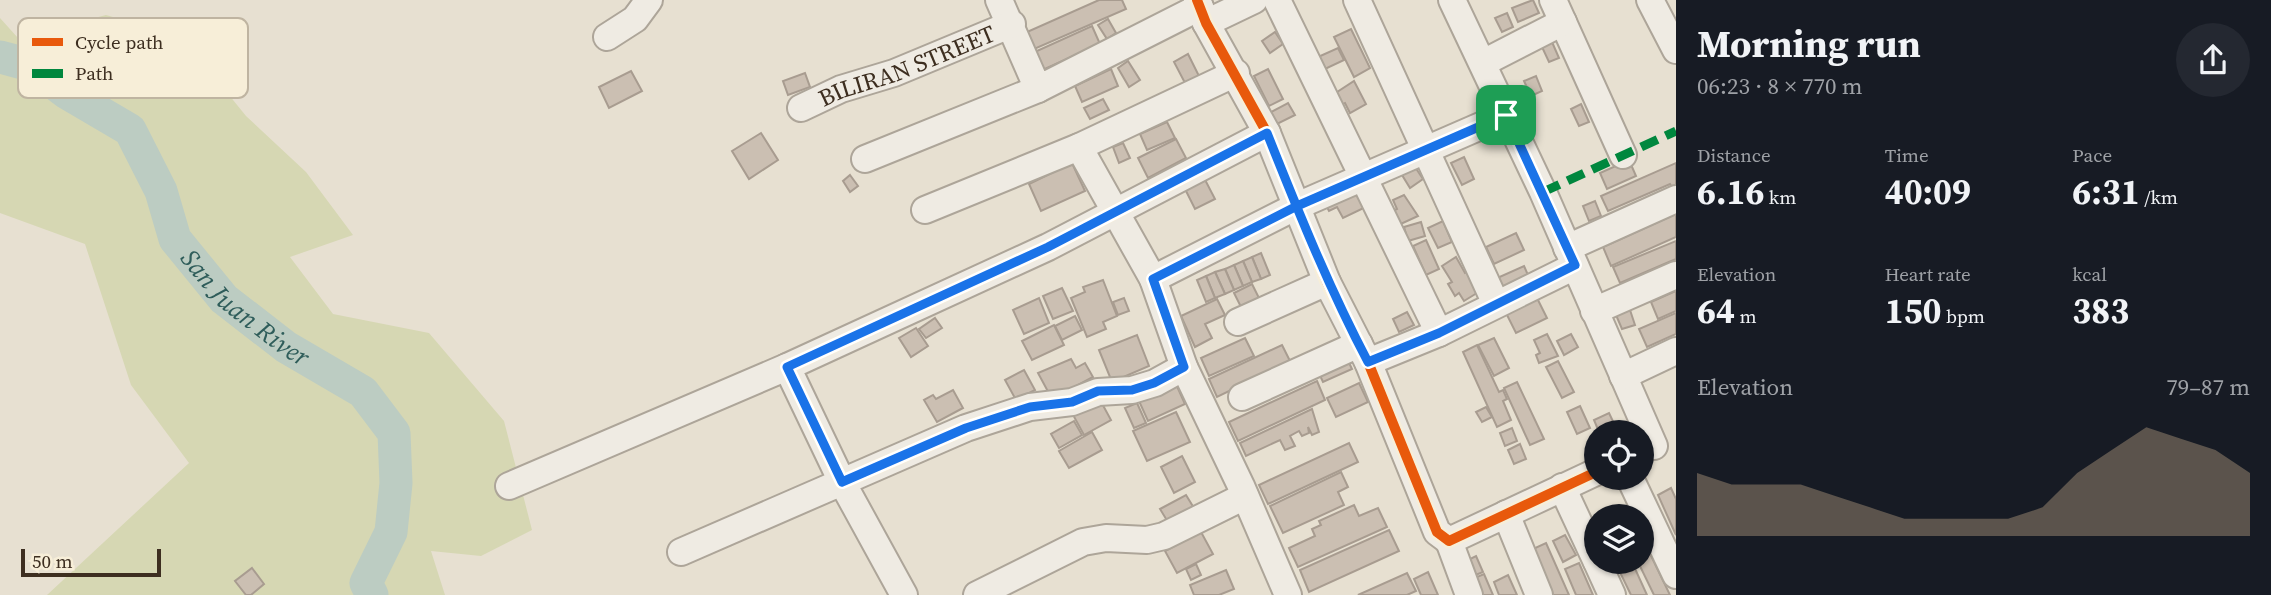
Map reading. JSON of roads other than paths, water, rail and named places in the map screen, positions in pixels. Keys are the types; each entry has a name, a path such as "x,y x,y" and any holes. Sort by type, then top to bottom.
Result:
{"street":[{"path":"607,37 635,19 649,0"},
{"path":"999,0 1012,24 1038,89"},
{"path":"865,159 1038,89 1201,10 1254,0"},
{"path":"1278,0 1439,333"},
{"path":"1357,0 1496,304"},
{"path":"1452,0 1657,446"},
{"path":"1650,0 1676,50"},
{"path":"1201,10 1267,133 1327,282 1364,353 1437,531 1449,541 1469,595"},
{"path":"1483,63 1558,11 1623,155"},
{"name":"BILIRAN STREET","path":"801,108 841,89 894,74 1012,24"},
{"path":"925,210 1079,147 1236,73"},
{"path":"1153,279 1297,206 1506,115"},
{"path":"509,486 787,367 953,292 1114,213 1267,133"},
{"path":"1079,147 1153,279 1184,367 1288,595"},
{"path":"1242,397 1364,353 1439,333 1496,304 1571,256 1676,199"},
{"path":"1594,311 1676,275"},
{"path":"1238,322 1327,282"},
{"path":"1623,376 1676,351"},
{"path":"787,367 842,482 904,595"},
{"path":"681,552 966,428 1030,407 1072,402 1098,391 1132,390 1154,383 1184,367"},
{"path":"1449,541 1584,477"},
{"path":"1562,487 1584,535"},
{"path":"1636,490 1676,575"},
{"path":"977,595 1083,542 1106,538 1147,540 1164,537 1245,496"},
{"path":"1506,514 1539,595"},
{"path":"1602,574 1612,595"}],"waterway":[{"name":"San Juan River","path":"0,57 18,62"},
{"name":"San Juan River","path":"76,98 130,130 161,191 175,239 224,299 286,347 363,392 394,433 396,483 391,532 366,583 372,595"}]}
